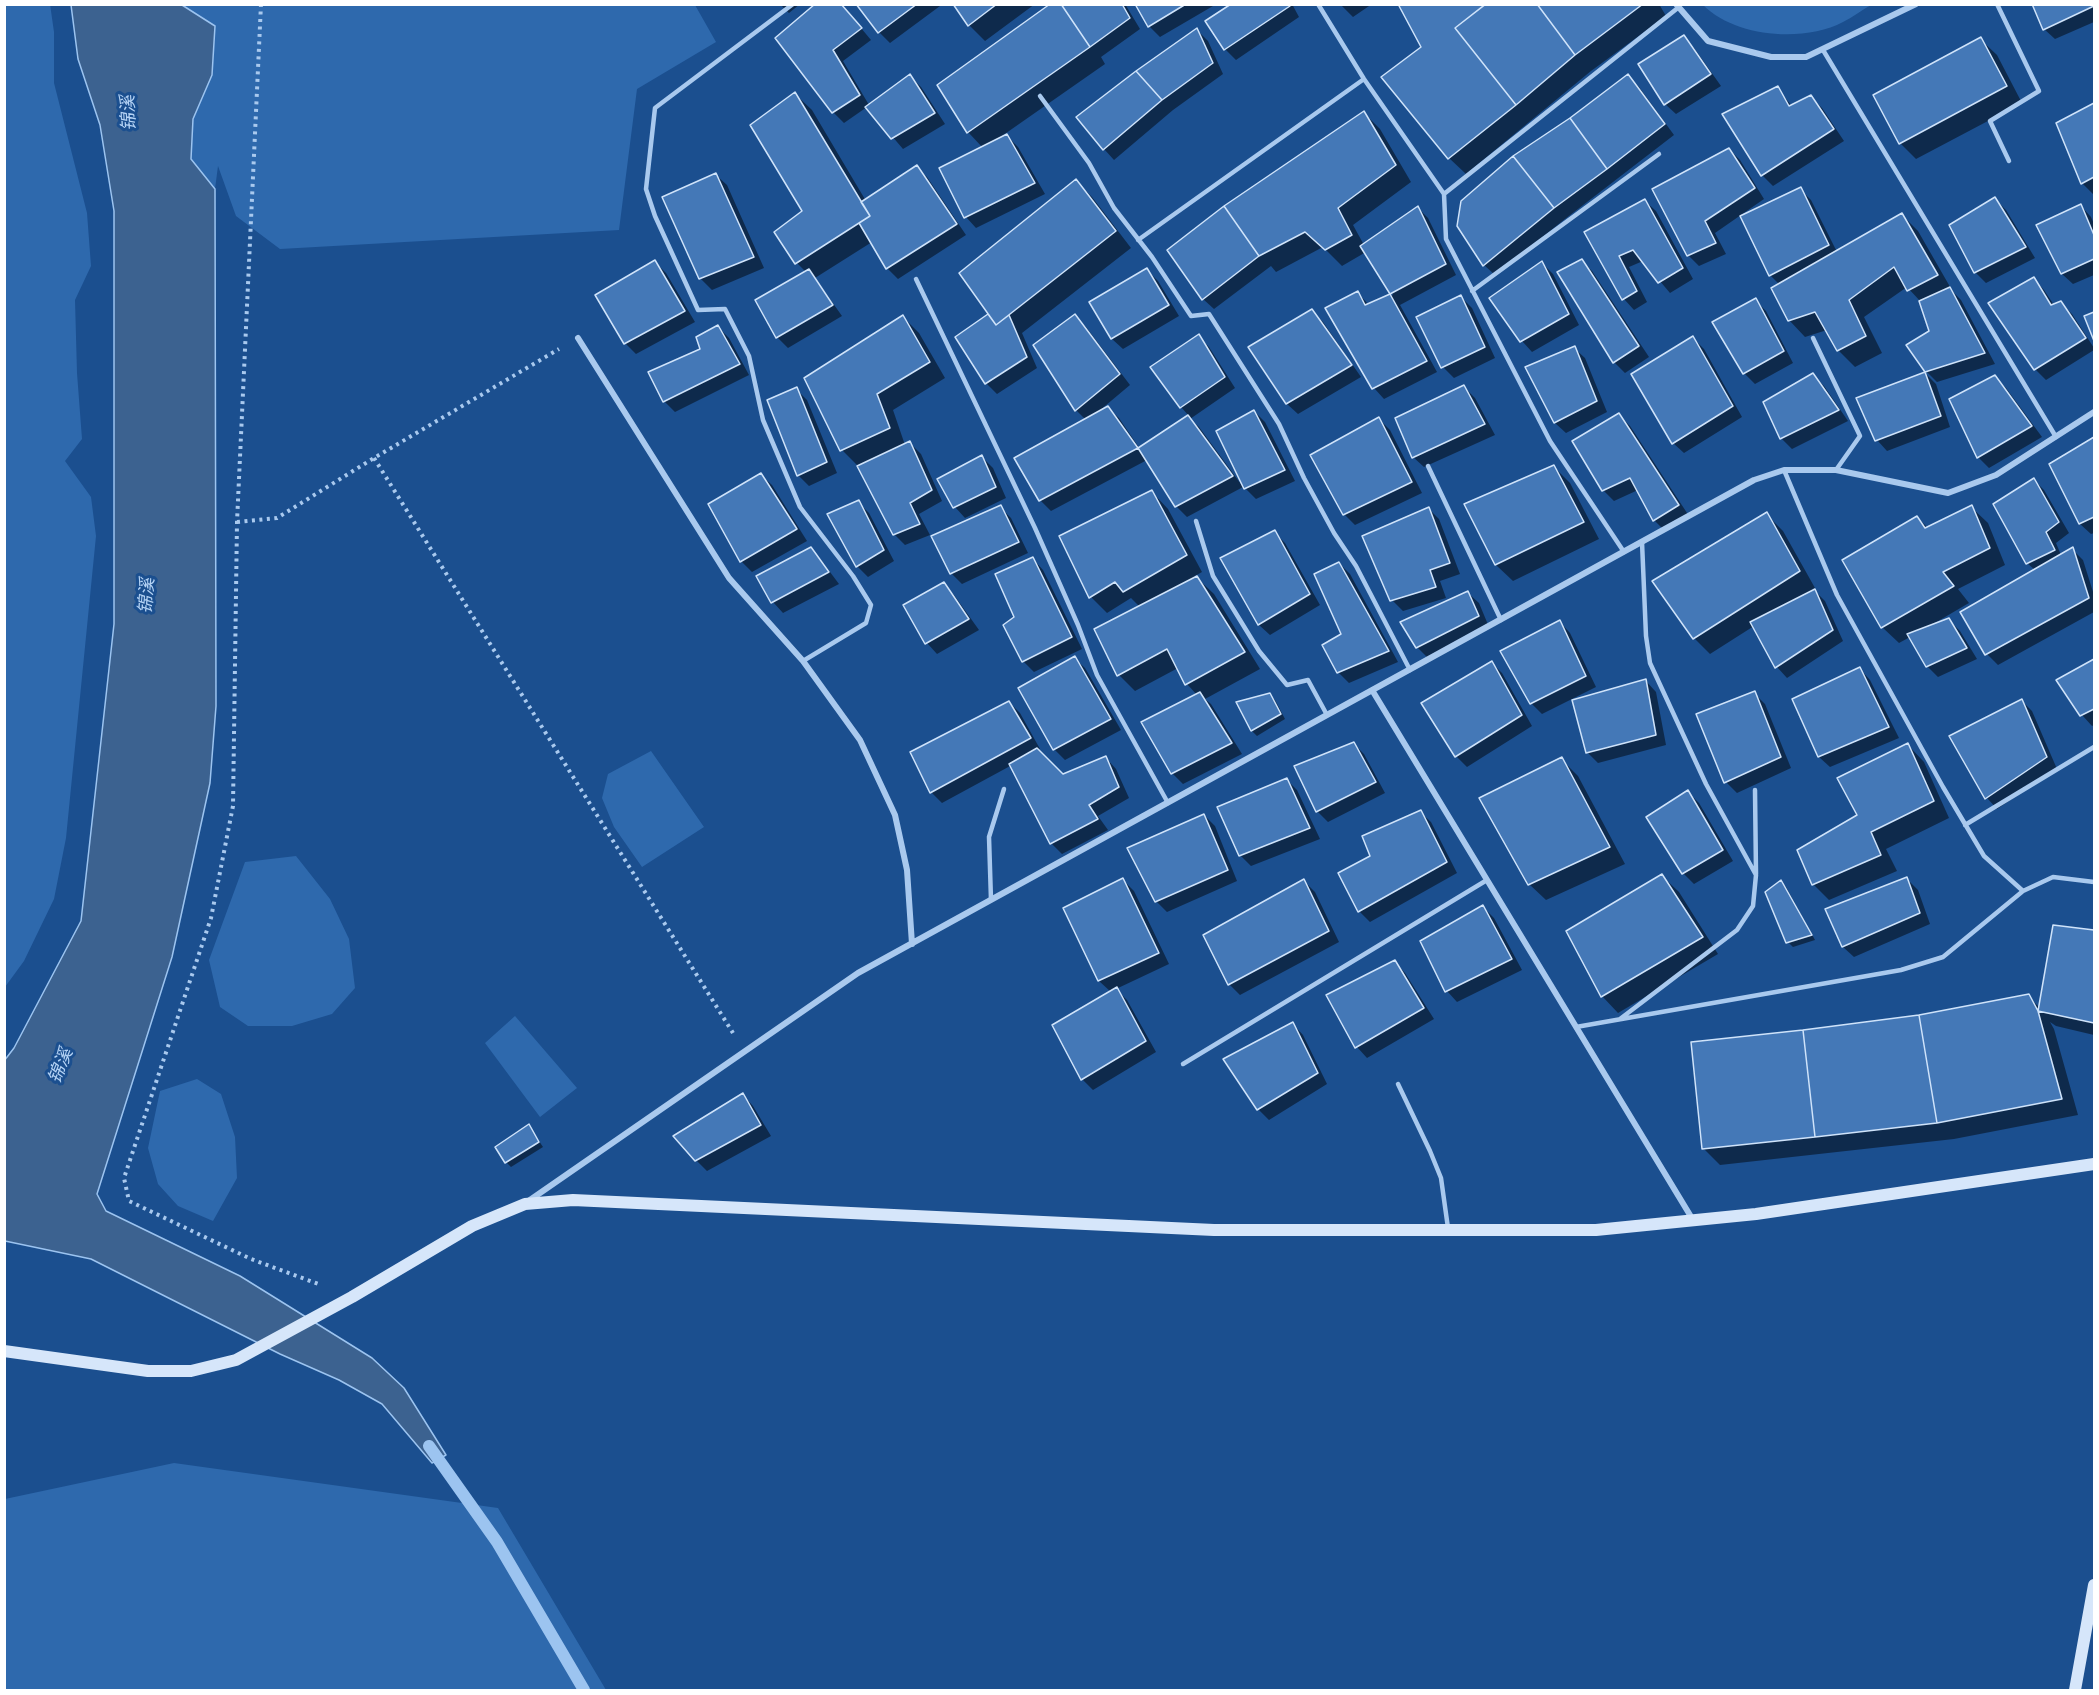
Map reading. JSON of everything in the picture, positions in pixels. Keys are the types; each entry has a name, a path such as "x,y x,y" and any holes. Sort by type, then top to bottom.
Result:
{"street":[{"path":"1678,6 1708,41 1770,57 1806,57 1916,4"},
{"path":"578,338 729,578 802,661 860,740 895,815 907,870 912,944"},
{"path":"4,1352 148,1371 191,1371 236,1360 352,1297 472,1226 525,1204 858,973 1754,480 1784,470 1836,470 1948,494 1996,475 2094,412"},
{"path":"1372,690 1693,1220"},
{"path":"525,1204 573,1200 1214,1230 1596,1230 1756,1214 2094,1164"},
{"path":"2075,1690 2094,1585"}],"lane":[{"path":"793,4 655,108 646,189 655,216 698,310 725,309 749,356 763,420 800,507 853,576 871,605 866,623 802,661"},
{"path":"1318,4 1364,79 1444,194 1446,239 1472,291 1550,441 1624,552"},
{"path":"1997,4 2039,91 1990,121 2009,161"},
{"path":"1444,194 1678,6"},
{"path":"1823,50 2056,437"},
{"path":"1138,240 1364,79"},
{"path":"1040,96 1089,163 1113,207 1191,316 1209,314 1279,424 1304,478 1334,533 1356,566 1410,670"},
{"path":"1472,291 1659,154"},
{"path":"916,279 1035,528 1078,625 1096,675 1168,803"},
{"path":"1813,338 1860,436 1836,470"},
{"path":"1428,466 1501,620"},
{"path":"1784,470 1837,595 1965,825 1984,856 2023,891"},
{"path":"1196,521 1213,576 1259,651 1287,685 1308,680 1327,715"},
{"path":"1642,542 1646,636 1650,663 1706,784 1756,875"},
{"path":"1965,825 2094,747"},
{"path":"991,900 989,837 1004,789"},
{"path":"1620,1019 1737,930 1753,906 1756,875 1755,790"},
{"path":"1576,1027 1901,970 1943,957 2023,891 2053,877 2094,882"},
{"path":"1183,1064 1487,880"},
{"path":"1398,1084 1431,1151 1441,1178 1449,1230"}],"path":[{"path":"261,4 237,522 233,806 211,918 124,1178 129,1201 251,1259 352,1297"},
{"path":"237,522 277,518 578,338"},
{"path":"374,458 744,1052"}],"shaded area":[{"path":"50,4 54,32 54,83 87,213 91,266 75,300 82,439 65,461 91,497 96,536 66,838 54,899 24,961 5,987 4,5"},
{"path":"182,5 695,5 716,42 637,89 619,230 280,249 236,216 218,166 215,189 191,159 193,119 212,75 215,26"},
{"path":"1703,5 1871,5 1827,29 1790,34 1751,30 1733,24 1717,16"},
{"path":"651,751 704,827 642,867 614,827 602,798 608,774"},
{"path":"296,856 330,899 349,939 355,988 332,1014 292,1026 248,1026 220,1007 209,960 245,862"},
{"path":"515,1016 577,1088 540,1117 485,1043"},
{"path":"197,1079 221,1094 235,1137 237,1178 213,1221 178,1206 158,1184 148,1148 160,1091"},
{"path":"174,1463 498,1508 606,1690 5,1690 5,1499"}],"water":[{"name":"锦溪","path":"71,5 182,5 215,26 212,75 193,119 191,159 215,189 216,706 210,783 172,957 97,1194 106,1211 240,1276 372,1358 404,1388 446,1455 432,1463 382,1404 339,1380 280,1354 91,1259 5,1241 4,1061 14,1048 81,921 114,624 114,211 100,125 78,59"}],"building":[{"path":"815,4 841,4 862,28 833,50 860,95 832,113 775,38"},
{"path":"856,4 917,4 878,33"},
{"path":"953,4 997,4 968,26"},
{"path":"1050,4 1061,4 1090,47 967,133 937,85"},
{"path":"1061,4 1122,4 1130,18 1090,47"},
{"path":"1135,4 1186,4 1148,27"},
{"path":"1231,4 1289,4 1290,6 1224,50 1205,21"},
{"path":"1398,4 1482,4 1483,6 1455,28 1516,105 1448,159 1381,77 1421,47"},
{"path":"1486,4 1537,4 1575,55 1516,105 1455,28"},
{"path":"1537,4 1643,4 1575,55"},
{"path":"2032,4 2094,4 2094,6 2043,30"},
{"path":"1197,28 1213,63 1162,100 1136,71"},
{"path":"1684,35 1711,74 1664,105 1638,64"},
{"path":"1981,37 2007,86 1899,144 1873,95"},
{"path":"1136,71 1162,100 1103,150 1076,117"},
{"path":"910,74 935,113 891,139 865,107"},
{"path":"1628,74 1665,124 1607,169 1570,118"},
{"path":"1778,86 1789,106 1811,95 1834,129 1761,176 1722,114"},
{"path":"795,92 870,216 795,264 774,232 802,211 750,125"},
{"path":"2094,103 2094,177 2081,184 2056,123"},
{"path":"1364,111 1396,165 1338,208 1352,235 1325,250 1305,232 1259,256 1224,206"},
{"path":"1570,118 1607,169 1554,208 1513,156"},
{"path":"1007,134 1035,183 964,218 939,168"},
{"path":"1729,148 1755,188 1705,221 1716,243 1687,256 1652,189"},
{"path":"1513,156 1554,208 1483,266 1457,226 1461,201"},
{"path":"917,165 957,224 886,269 859,223 870,216 861,202"},
{"path":"716,173 754,257 699,279 662,197"},
{"path":"1076,179 1116,231 996,325 959,273"},
{"path":"1801,187 1829,245 1769,276 1740,216"},
{"path":"1995,197 2026,247 1974,273 1949,225"},
{"path":"1645,199 1683,268 1658,283 1633,250 1619,256 1637,291 1622,300 1584,232"},
{"path":"2081,204 2094,235 2094,259 2061,274 2036,225"},
{"path":"1224,206 1259,256 1202,300 1167,250"},
{"path":"1418,206 1446,264 1390,294 1360,246"},
{"path":"1902,213 1938,275 1907,291 1894,267 1849,300 1866,336 1837,351 1815,312 1788,321 1771,288"},
{"path":"1582,259 1639,346 1613,363 1557,272"},
{"path":"655,260 685,311 624,344 595,295"},
{"path":"1542,261 1569,314 1520,342 1489,298"},
{"path":"1147,268 1169,305 1111,339 1089,302"},
{"path":"809,269 833,305 776,338 755,300"},
{"path":"2034,277 2051,305 2061,301 2086,338 2034,370 1988,303"},
{"path":"1950,287 1985,353 1925,372 1906,345 1929,331 1919,301"},
{"path":"1358,291 1365,305 1390,294 1427,361 1372,389 1325,308"},
{"path":"1461,295 1485,347 1441,368 1416,317"},
{"path":"1756,298 1784,351 1743,374 1712,322"},
{"path":"1312,309 1352,365 1286,404 1248,347"},
{"path":"2094,312 2094,341 2084,316"},
{"path":"988,314 996,325 1009,315 1027,357 985,384 955,337"},
{"path":"1075,314 1120,374 1075,411 1033,345"},
{"path":"903,315 930,362 877,394 890,428 840,451 804,378"},
{"path":"718,325 740,364 663,402 648,372 700,349 696,337"},
{"path":"1199,334 1225,377 1180,408 1150,367"},
{"path":"1693,336 1733,406 1672,444 1631,374"},
{"path":"1575,346 1597,401 1554,423 1525,367"},
{"path":"1925,372 1941,416 1875,441 1856,398"},
{"path":"1813,373 1839,410 1780,439 1763,402"},
{"path":"1995,375 2032,426 1977,458 1949,399"},
{"path":"1464,385 1485,424 1412,458 1395,418"},
{"path":"797,387 827,462 797,476 767,400"},
{"path":"1108,406 1138,448 1039,501 1014,458"},
{"path":"1254,410 1285,470 1244,489 1216,431"},
{"path":"1619,413 1679,505 1653,521 1630,478 1602,491 1572,441"},
{"path":"1188,415 1233,476 1175,507 1138,448"},
{"path":"1379,417 1412,482 1343,515 1310,455"},
{"path":"2094,437 2094,517 2079,524 2049,464"},
{"path":"910,441 932,490 910,503 920,524 893,535 857,466"},
{"path":"982,455 996,487 953,508 937,479"},
{"path":"1554,465 1584,522 1495,565 1464,504"},
{"path":"761,473 797,529 740,562 708,504"},
{"path":"2034,478 2059,522 2046,532 2055,550 2026,564 1993,504"},
{"path":"1152,490 1187,555 1123,592 1115,582 1089,598 1059,536"},
{"path":"859,500 884,550 856,567 827,514"},
{"path":"1001,505 1019,542 950,574 931,536"},
{"path":"1972,505 1990,548 1943,572 1954,586 1881,628 1842,560 1917,516 1925,528"},
{"path":"1429,507 1450,563 1430,570 1436,587 1390,601 1362,536"},
{"path":"1767,512 1800,571 1693,639 1652,581"},
{"path":"1275,530 1310,594 1258,625 1220,558"},
{"path":"811,547 829,572 771,603 756,576"},
{"path":"2073,547 2089,598 1985,655 1960,612"},
{"path":"1033,557 1072,637 1022,662 1003,625 1014,617 995,574"},
{"path":"1339,562 1389,651 1337,673 1322,645 1341,634 1314,574"},
{"path":"1197,576 1245,652 1185,685 1167,649 1117,676 1094,629"},
{"path":"944,582 969,619 925,644 903,605"},
{"path":"1815,589 1833,630 1775,668 1750,622"},
{"path":"1468,591 1479,616 1416,648 1400,622"},
{"path":"1949,618 1967,648 1926,667 1907,634"},
{"path":"1560,620 1586,676 1530,704 1500,651"},
{"path":"1075,656 1111,719 1053,750 1018,688"},
{"path":"2094,659 2094,709 2080,716 2056,680"},
{"path":"1492,661 1522,715 1455,757 1421,703"},
{"path":"1860,667 1889,727 1818,757 1792,699"},
{"path":"1646,679 1656,735 1586,753 1572,700"},
{"path":"1755,691 1781,757 1724,783 1696,714"},
{"path":"1200,692 1232,743 1171,774 1141,722"},
{"path":"1270,693 1281,714 1251,731 1236,702"},
{"path":"2022,699 2047,757 1985,799 1949,736"},
{"path":"1009,701 1031,738 930,793 910,752"},
{"path":"1354,742 1376,782 1316,812 1294,766"},
{"path":"1908,743 1934,801 1871,832 1881,855 1812,885 1797,850 1857,815 1837,778"},
{"path":"1037,748 1063,774 1106,756 1119,787 1089,805 1098,819 1050,844 1009,764"},
{"path":"1562,757 1610,847 1528,885 1479,798"},
{"path":"1287,778 1310,828 1239,856 1217,807"},
{"path":"1688,790 1723,850 1682,874 1646,817"},
{"path":"1421,810 1447,862 1358,912 1338,873 1370,856 1362,836"},
{"path":"1204,814 1228,870 1155,902 1127,848"},
{"path":"1662,874 1703,937 1601,997 1566,931"},
{"path":"1907,877 1920,913 1842,947 1825,909"},
{"path":"1123,878 1159,953 1098,981 1063,908"},
{"path":"1304,879 1329,931 1228,985 1203,935"},
{"path":"1781,880 1812,935 1786,943 1765,892"},
{"path":"1483,905 1512,959 1445,992 1420,941"},
{"path":"2053,925 2094,930 2094,1023 2038,1011"},
{"path":"1395,960 1424,1008 1355,1048 1326,995"},
{"path":"1117,987 1146,1041 1081,1080 1052,1025"},
{"path":"2029,994 2038,1011 2062,1099 1937,1123 1919,1015"},
{"path":"1919,1015 1937,1123 1815,1137 1803,1030"},
{"path":"1293,1022 1318,1073 1257,1110 1223,1059"},
{"path":"1803,1030 1815,1137 1702,1149 1691,1042"},
{"path":"743,1093 761,1125 695,1161 673,1136"},
{"path":"529,1124 539,1142 505,1163 495,1147"}],"waterway":[{"path":"429,1446 497,1542 584,1690"}]}
